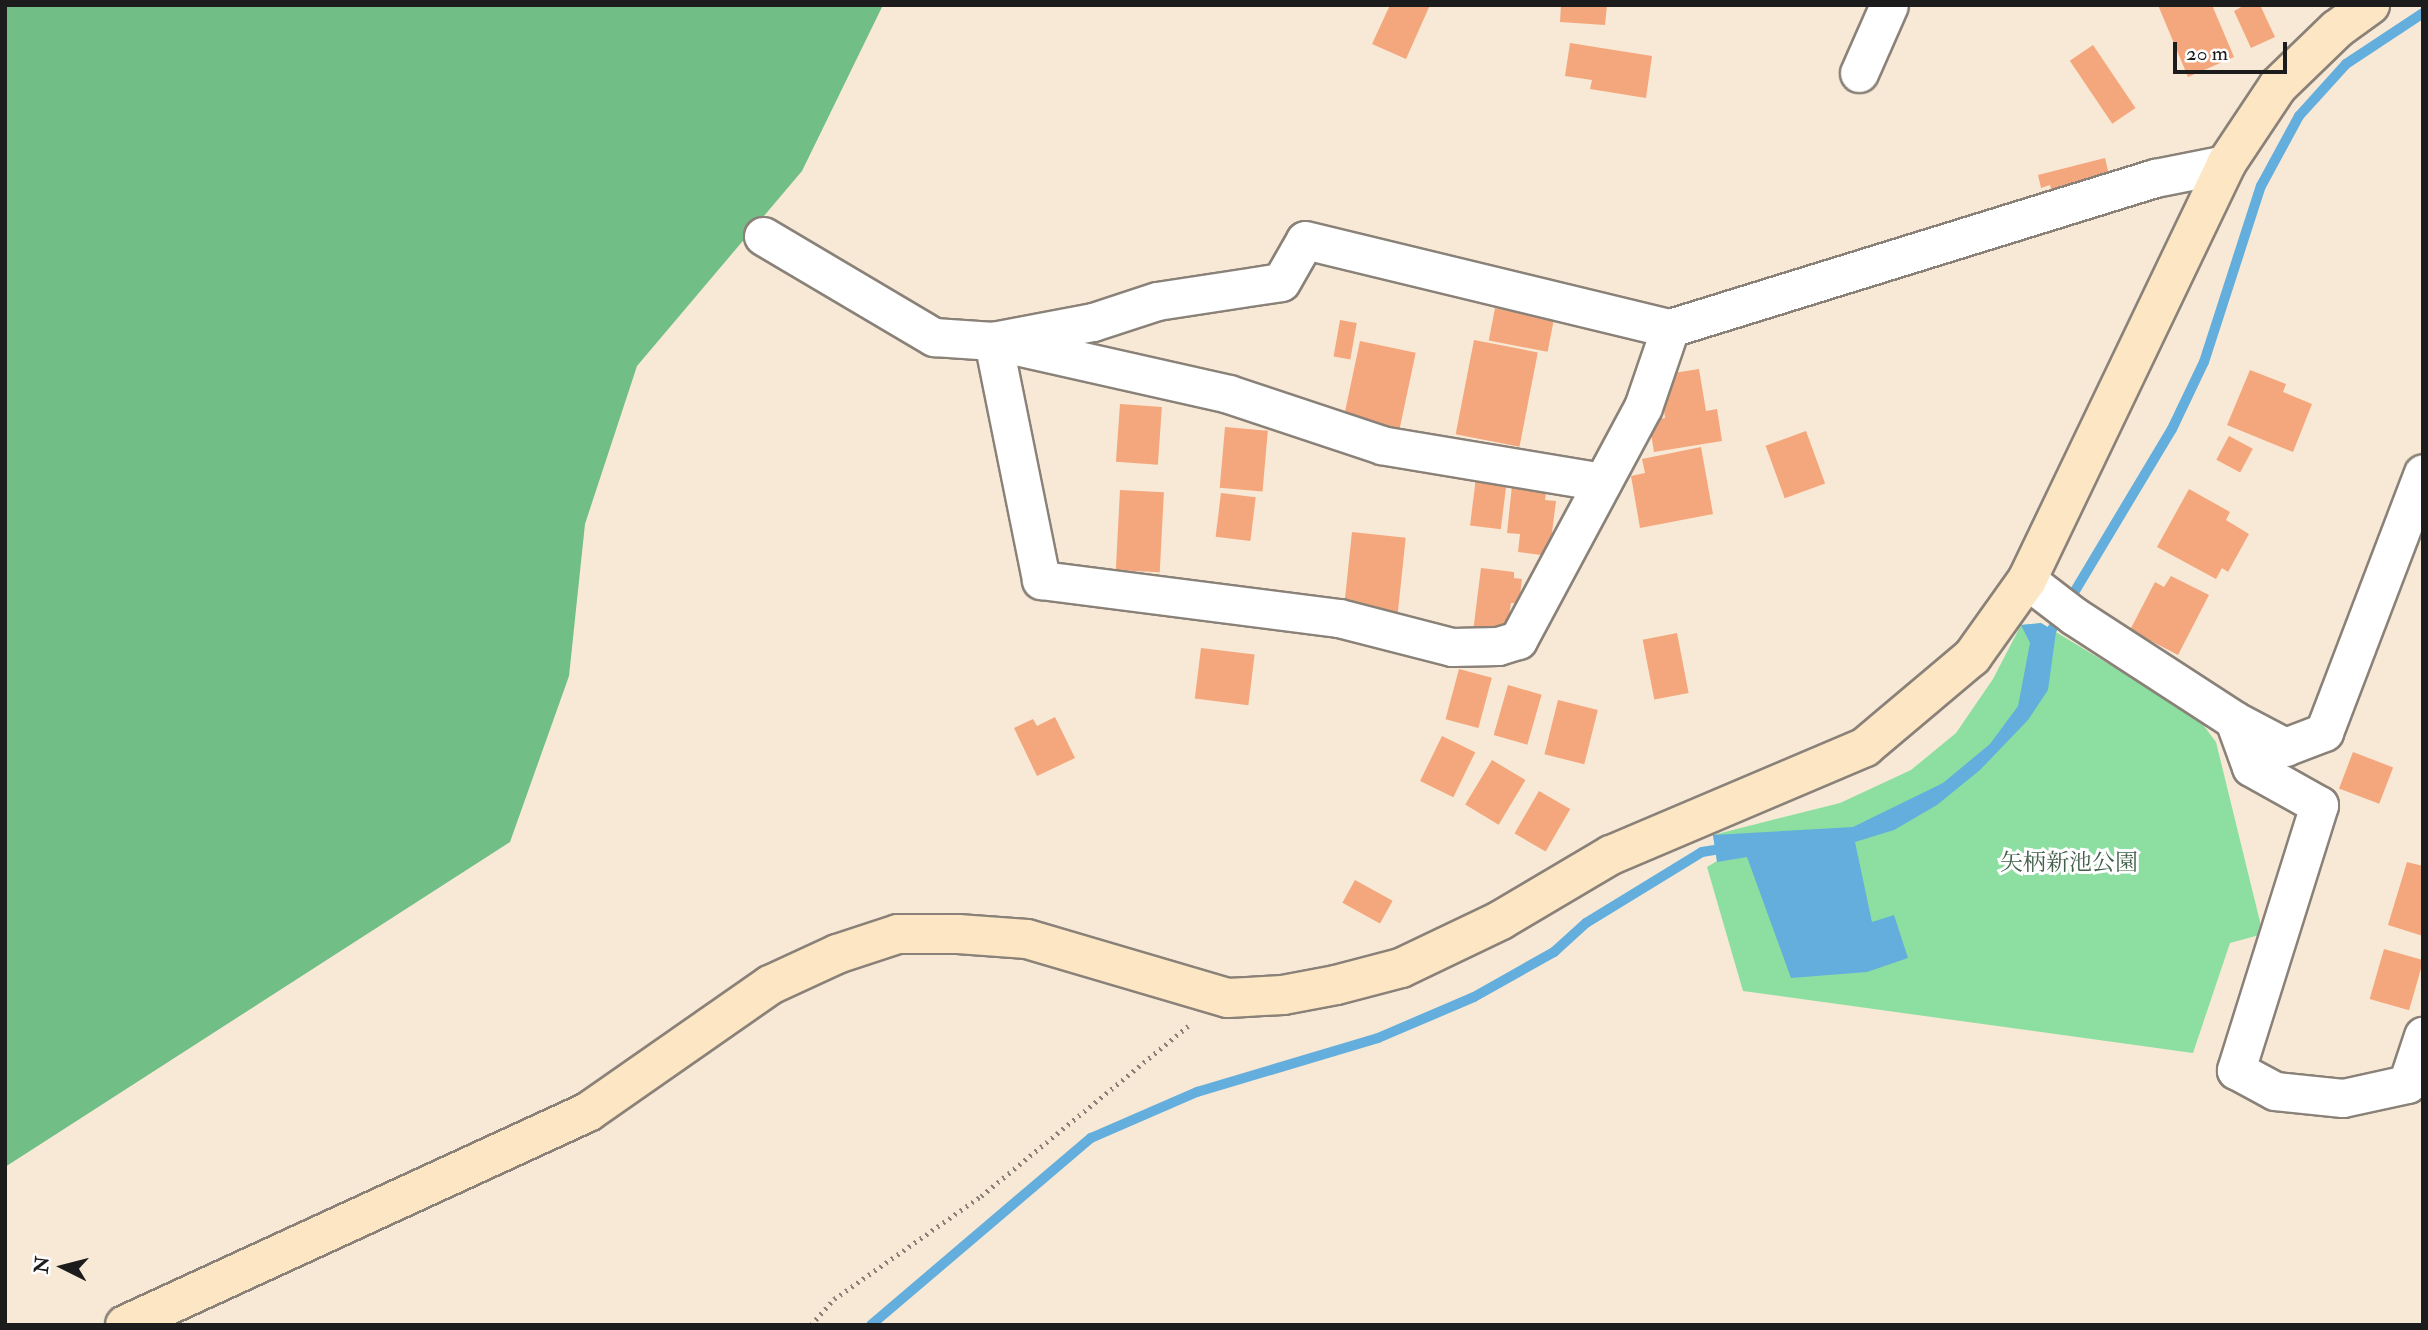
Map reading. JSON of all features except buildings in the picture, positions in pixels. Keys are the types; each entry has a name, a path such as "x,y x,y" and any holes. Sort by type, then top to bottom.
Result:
{"street":[{"path":"1859,73 1889,5"},
{"path":"125,1325 588,1112 770,985 837,954 898,934 1027,939 1228,998 1283,995 1401,968 1500,920 1611,855 1865,747 1972,657 2049,597 2227,164 2278,86 2337,29 2370,5"},
{"path":"993,341 1093,322 1157,301 1281,282 1305,240 1670,328 2155,178 2227,164"},
{"path":"763,236 934,337 993,341 1229,394 1382,445 1602,482"},
{"path":"993,341 1041,580 1339,618 1452,647 1498,646 1518,640 1643,407 1670,328"},
{"path":"2049,597 2234,720 2285,747 2324,733 2423,473"},
{"path":"2234,720 2251,767 2319,805 2236,1070 2275,1091 2343,1098 2407,1084 2423,1035"}],"path":[{"path":"811,1325 834,1299 981,1196 1171,1038 1228,998"}],"green space":[{"path":"5,5 883,5 802,171 637,366 585,524 569,676 510,842 5,1167"},
{"name":"矢柄新池公園","path":"2041,623 2198,718 2216,742 2263,934 2230,943 2193,1053 1743,991 1707,867 1717,861 1713,835 1840,803 1911,770 1956,733 1993,679 2021,625"}],"water":[{"path":"2041,623 2056,632 2048,690 2028,720 1980,770 1937,805 1894,830 1855,842 1872,922 1894,915 1908,958 1867,972 1791,978 1747,857 1717,862 1713,835 1853,827 1943,783 1990,744 2018,706 2030,643 2021,625"}],"waterway":[{"path":"2045,641 2172,429 2204,362 2261,186 2299,116 2346,64 2423,13"},
{"path":"871,1325 1091,1138 1197,1092 1378,1038 1474,997 1554,952 1586,923 1702,852 1728,848"}]}
